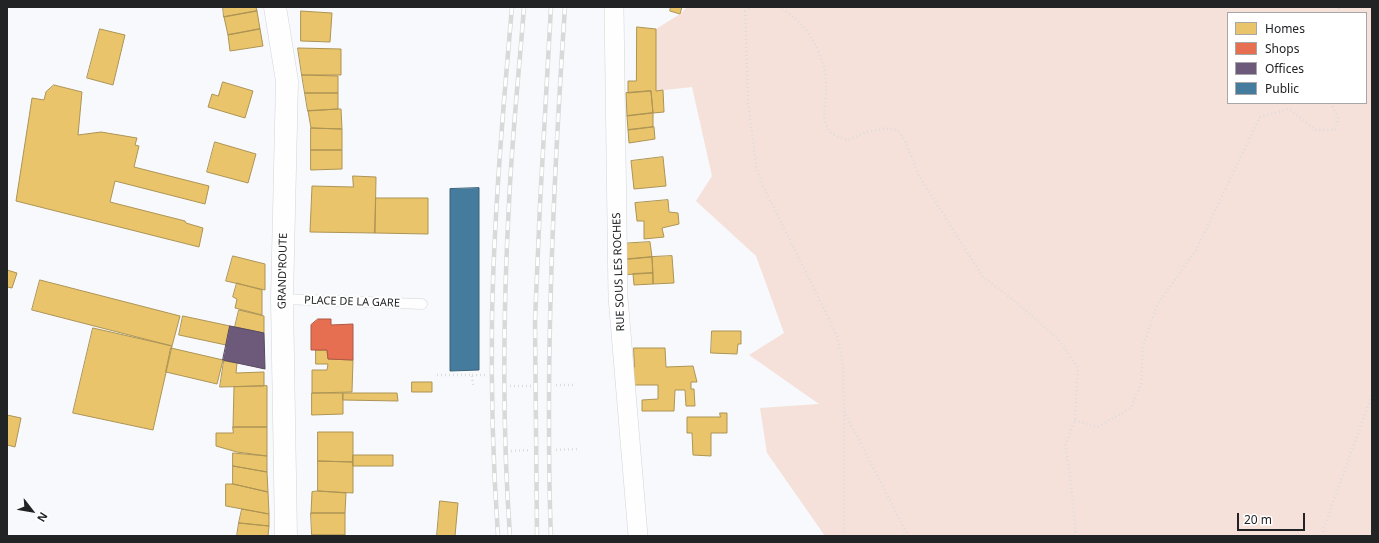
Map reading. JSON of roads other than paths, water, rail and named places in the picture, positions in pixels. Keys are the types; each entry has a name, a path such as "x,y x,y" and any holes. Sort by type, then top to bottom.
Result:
{"street":[{"name":"GRAND'ROUTE","path":"275,7 287,81 282,299 286,536"},
{"name":"RUE SOUS LES ROCHES","path":"614,7 618,296 638,536"}],"lane":[{"name":"PLACE DE LA GARE","path":"282,299 422,304"}],"railway":[{"path":"498,536 493,427 493,279 502,123 512,7"},
{"path":"510,536 507,495 504,370 506,286 512,154 524,7"},
{"path":"537,536 535,321 551,7"},
{"path":"551,536 549,488 550,308 556,158 565,7"}]}
